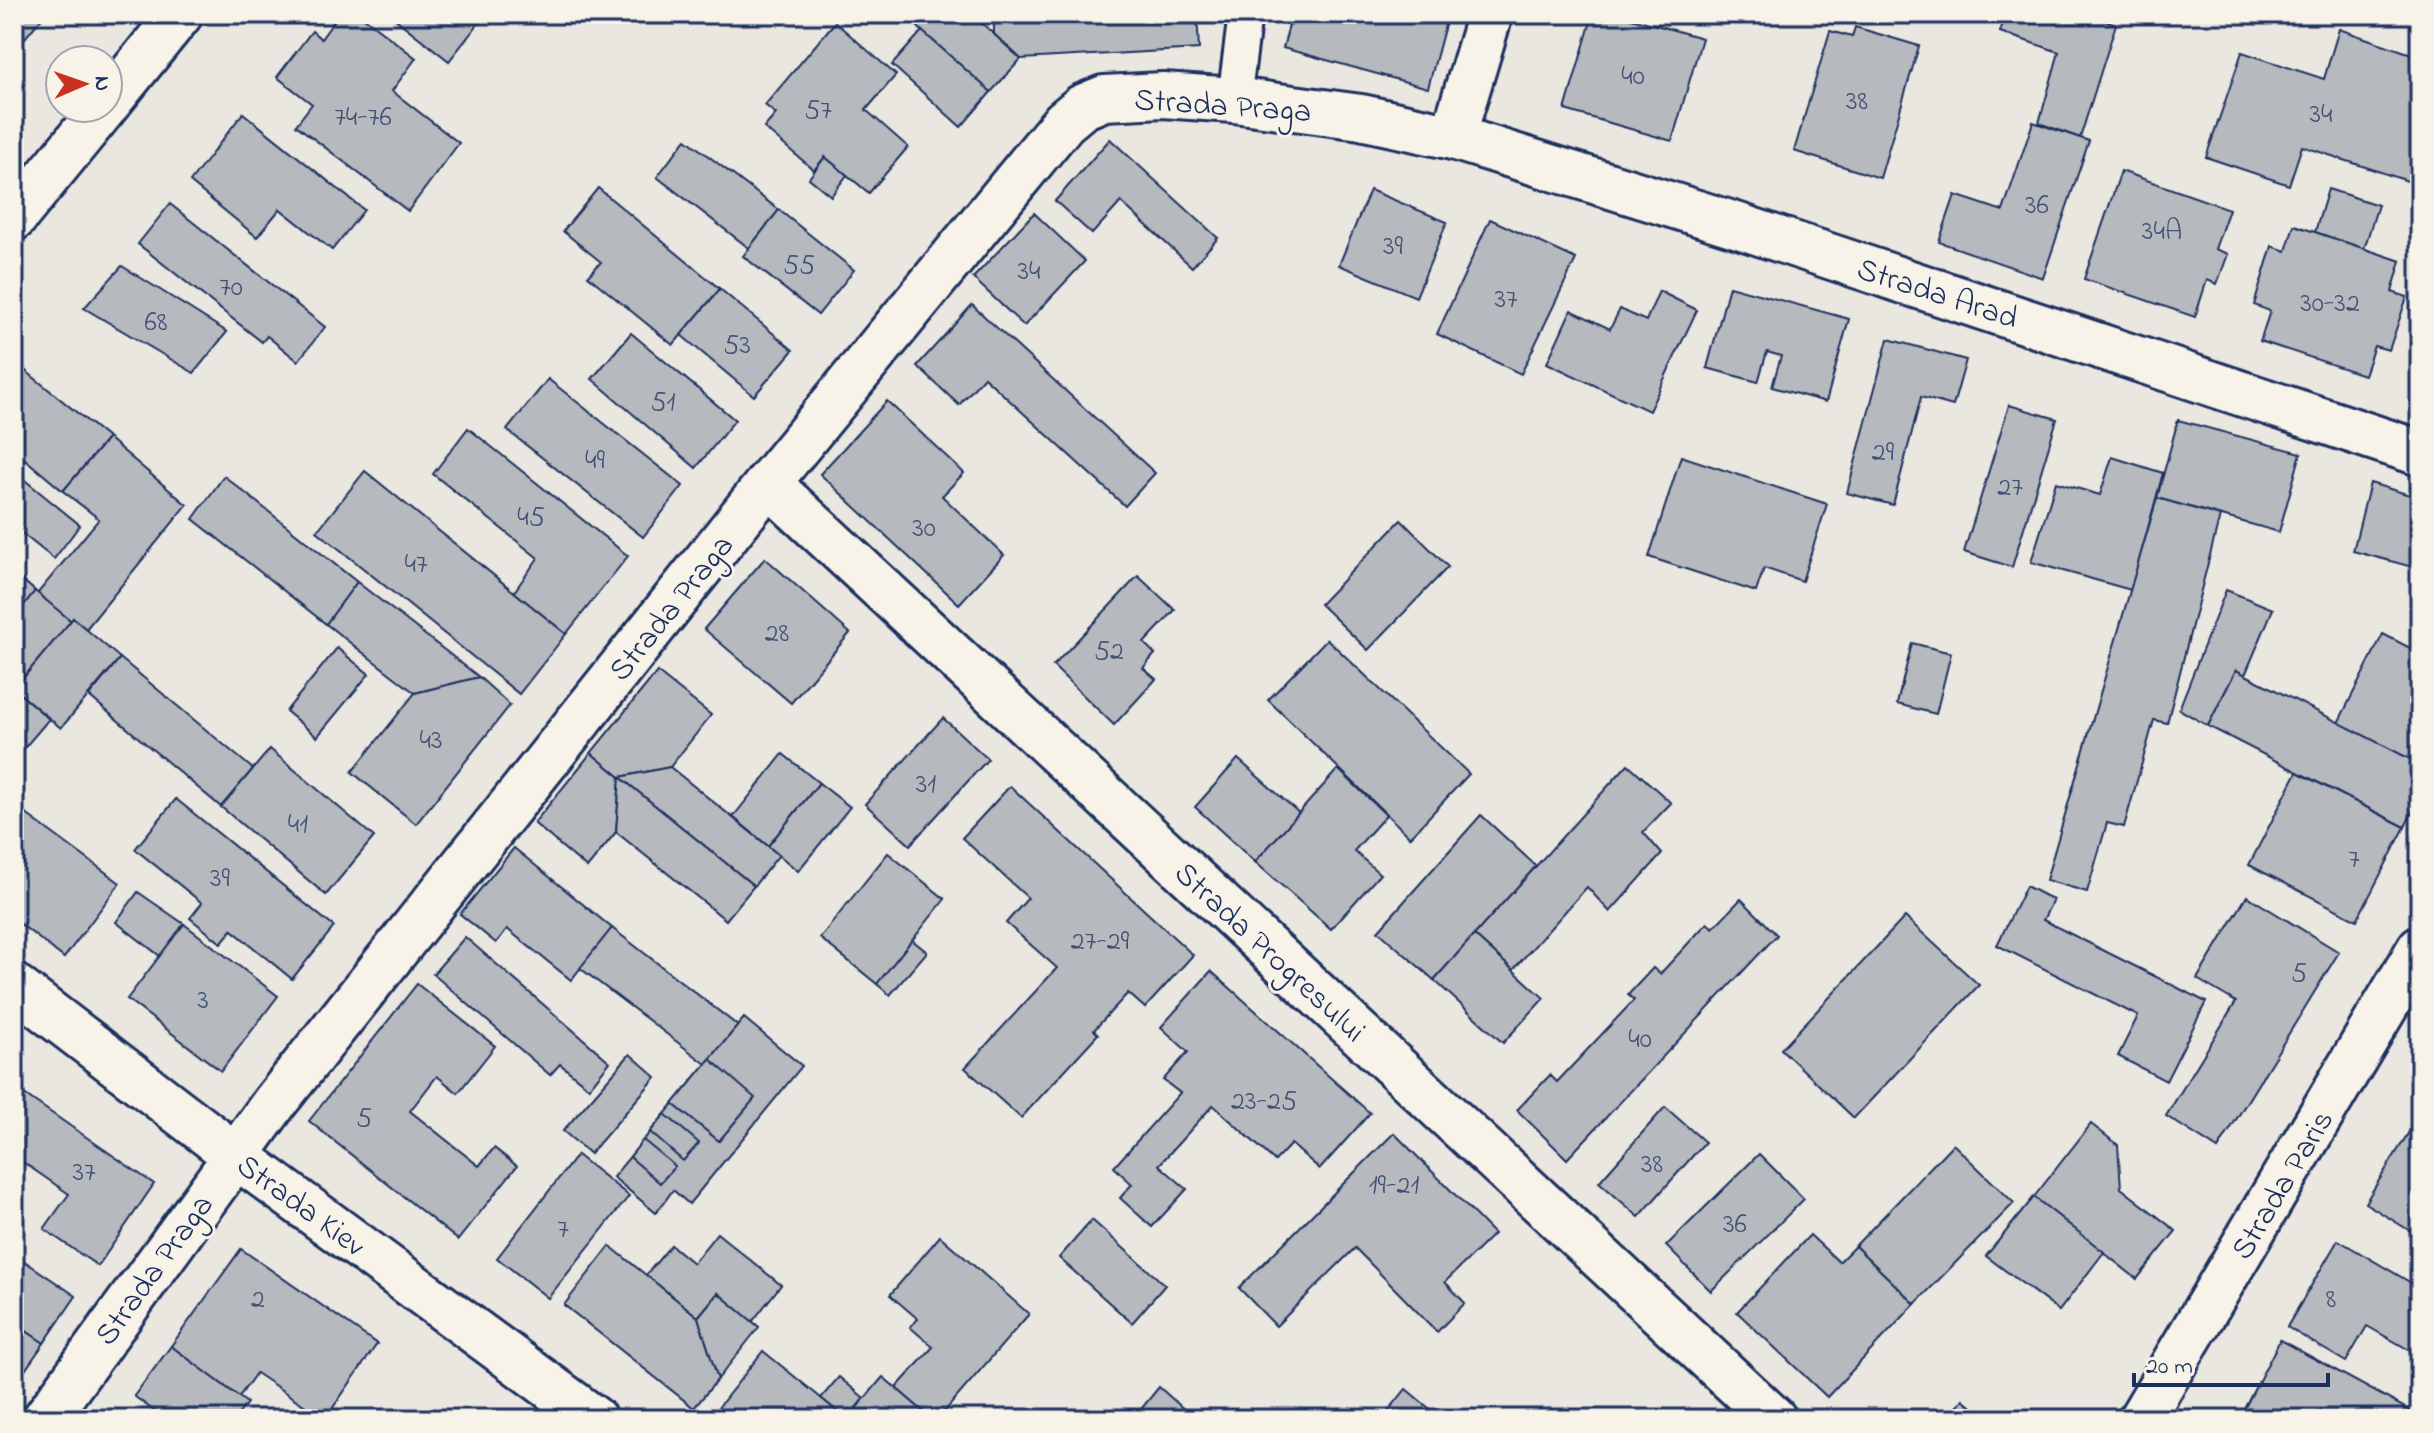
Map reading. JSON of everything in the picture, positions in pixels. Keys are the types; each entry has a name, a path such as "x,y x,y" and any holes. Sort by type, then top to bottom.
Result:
{"street":[{"path":"124,83 180,14"},
{"path":"1453,137 1490,14"},
{"name":"Strada Praga","path":"45,1419 284,1090 768,483 1064,122 1082,107 1104,98 1188,96 1361,117 1453,137"},
{"path":"14,218 91,124"},
{"name":"Strada Arad","path":"1453,137 1751,230 2420,453"},
{"name":"Strada Progresului","path":"768,483 1774,1419"},
{"name":"Strada Paris","path":"2141,1419 2420,948"},
{"name":"Strada Kiev","path":"14,986 235,1155 594,1419"}],"lane":[{"path":"1234,100 1245,14"}],"building":[{"path":"14,14 45,14 21,43 14,34"},
{"path":"339,14 359,14 416,58 392,91 459,143 408,211 296,125 312,104 277,77 312,31 321,39"},
{"path":"389,14 476,14 482,19 449,61"},
{"path":"910,14 972,14 1021,59 991,92 922,31 908,17"},
{"path":"994,14 1197,14 1199,49 1021,59 994,34"},
{"path":"1292,14 1448,14 1428,88 1283,48"},
{"path":"1593,14 1617,14 1702,38 1672,141 1565,110"},
{"path":"2006,14 2087,14 2116,24 2080,138 2039,123 2059,52 2000,32"},
{"path":"835,22 896,75 866,110 908,147 869,193 825,157 814,170 764,128 776,114 765,105"},
{"path":"1855,27 1919,46 1880,178 1794,151 1830,31 1852,37"},
{"path":"2339,29 2420,57 2420,185 2302,146 2289,185 2206,157 2242,52 2324,79"},
{"path":"922,31 991,92 961,127 892,65"},
{"path":"243,113 364,210 332,250 280,209 257,237 190,182"},
{"path":"2033,122 2089,141 2043,278 1939,242 1955,195 2003,211"},
{"path":"686,139 779,210 749,248 657,177"},
{"path":"1110,139 1218,238 1192,267 1121,202 1092,234 1055,201"},
{"path":"825,157 847,175 831,196 809,178"},
{"path":"2121,171 2229,209 2215,249 2228,254 2217,284 2207,280 2195,317 2084,279"},
{"path":"598,188 720,289 673,345 588,276 601,262 563,231"},
{"path":"2328,189 2378,205 2364,249 2315,232"},
{"path":"1370,190 1447,222 1416,297 1339,265"},
{"path":"170,204 325,327 298,361 267,336 262,342 138,244"},
{"path":"779,210 854,270 818,315 743,256"},
{"path":"1034,213 1085,261 1024,326 973,278"},
{"path":"1490,219 1576,259 1521,374 1437,334"},
{"path":"2294,225 2401,261 2392,292 2407,297 2389,350 2374,346 2364,375 2260,341 2270,311 2254,305 2272,246 2286,251"},
{"path":"122,266 227,332 194,373 84,308"},
{"path":"1729,286 1849,319 1826,402 1772,387 1781,356 1767,352 1758,382 1707,368"},
{"path":"720,289 793,350 754,396 681,335"},
{"path":"1659,291 1697,310 1649,411 1547,363 1571,310 1610,329 1620,309 1646,321"},
{"path":"972,305 1155,473 1125,506 984,377 959,405 917,366"},
{"path":"631,333 735,420 696,468 592,379"},
{"path":"1888,339 1966,360 1953,406 1921,397 1893,505 1847,493"},
{"path":"21,367 108,438 63,491 14,450 14,376"},
{"path":"548,379 683,486 643,537 507,430"},
{"path":"887,401 964,473 942,496 1004,555 959,604 820,474"},
{"path":"2009,405 2057,419 2012,567 1964,552"},
{"path":"2178,420 2301,453 2279,532 2157,498"},
{"path":"468,428 628,556 566,634 514,592 538,558 433,474"},
{"path":"108,438 187,505 86,629 37,594 99,519 63,491"},
{"path":"1681,456 1827,504 1802,581 1764,568 1756,592 1649,557"},
{"path":"2112,457 2163,473 2131,590 2031,562 2056,482 2100,495"},
{"path":"365,471 566,634 519,694 317,531"},
{"path":"16,473 80,525 54,559 14,527"},
{"path":"224,476 357,582 326,624 193,519"},
{"path":"2370,483 2420,498 2420,569 2353,551"},
{"path":"2157,498 2220,516 2167,723 2154,720 2124,827 2107,823 2087,892 2046,880"},
{"path":"1401,520 1448,567 1368,650 1320,604"},
{"path":"765,558 850,633 791,703 704,629"},
{"path":"14,573 35,591 14,618"},
{"path":"1138,576 1175,610 1144,643 1155,654 1143,668 1156,679 1114,725 1053,666"},
{"path":"357,582 479,677 415,693 326,624"},
{"path":"2226,590 2273,609 2245,675 2236,670 2208,726 2179,709"},
{"path":"35,591 71,621 14,689 14,618"},
{"path":"73,618 120,658 61,728 14,689"},
{"path":"2383,634 2420,653 2420,764 2338,723"},
{"path":"1327,639 1469,774 1410,837 1268,700"},
{"path":"1912,643 1951,653 1936,714 1897,704"},
{"path":"337,648 369,674 317,737 286,711"},
{"path":"120,658 253,769 221,807 89,696"},
{"path":"2236,670 2420,764 2420,796 2405,827 2208,726"},
{"path":"657,672 711,715 670,767 620,777 591,753"},
{"path":"479,677 510,705 416,824 352,772 415,693"},
{"path":"14,689 49,719 14,760"},
{"path":"943,718 988,759 910,845 865,804"},
{"path":"270,749 374,837 326,895 221,807"},
{"path":"591,753 620,777 616,832 587,868 534,823"},
{"path":"783,754 819,783 768,846 733,817"},
{"path":"1238,759 1299,813 1255,862 1195,807"},
{"path":"1628,764 1671,803 1643,832 1662,854 1610,912 1587,887 1513,970 1474,935"},
{"path":"670,767 779,855 754,886 620,777"},
{"path":"1338,769 1386,815 1354,851 1380,874 1331,929 1255,862"},
{"path":"2297,772 2405,827 2357,920 2249,865"},
{"path":"620,777 754,886 726,920 616,832"},
{"path":"819,783 850,807 798,871 768,846"},
{"path":"1010,786 1193,955 1145,1008 1128,993 1094,1030 1098,1034 1021,1118 965,1068 1057,968 1006,923 1028,898 962,838"},
{"path":"176,799 334,927 292,979 232,930 221,943 190,918 202,903 135,849"},
{"path":"14,805 120,883 64,958 14,919"},
{"path":"1481,815 1536,866 1434,980 1378,931"},
{"path":"514,848 612,928 571,980 507,929 496,943 460,914"},
{"path":"888,853 945,899 877,984 820,938"},
{"path":"2026,886 2053,900 2043,920 2206,1002 2166,1081 2118,1056 2138,1016 1997,945"},
{"path":"138,892 184,924 160,956 116,922"},
{"path":"2247,896 2339,952 2218,1149 2166,1116 2236,1002 2197,979"},
{"path":"1741,899 1777,935 1567,1159 1517,1110 1550,1075 1557,1082 1634,1000 1628,995 1653,968 1660,974 1707,923 1713,928"},
{"path":"1905,917 1979,985 1854,1118 1781,1049"},
{"path":"184,924 278,996 221,1071 127,999"},
{"path":"612,928 738,1026 706,1064 580,968"},
{"path":"1474,935 1544,998 1503,1043 1434,980"},
{"path":"465,937 610,1062 589,1088 560,1064 550,1075 433,974"},
{"path":"912,940 927,952 890,995 877,984"},
{"path":"1211,971 1370,1113 1320,1169 1291,1144 1275,1161 1213,1105 1159,1165 1187,1189 1152,1227 1120,1198 1132,1184 1114,1167 1180,1093 1163,1080 1188,1052 1161,1027"},
{"path":"417,984 495,1046 458,1093 437,1076 410,1111 479,1166 494,1148 517,1166 458,1240 309,1121"},
{"path":"744,1018 802,1066 689,1204 673,1190 656,1213 613,1177"},
{"path":"630,1054 656,1077 590,1154 563,1131"},
{"path":"710,1059 755,1098 719,1141 673,1104"},
{"path":"14,1087 154,1184 98,1266 44,1229 69,1194 14,1156"},
{"path":"1665,1107 1705,1142 1639,1217 1599,1182"},
{"path":"665,1114 699,1143 683,1161 650,1132"},
{"path":"2091,1124 2118,1145 2121,1188 2176,1231 2137,1279 2034,1197"},
{"path":"2414,1124 2420,1128 2420,1237 2365,1203"},
{"path":"1394,1133 1494,1234 1445,1282 1465,1303 1437,1332 1355,1248 1276,1326 1239,1288"},
{"path":"643,1140 675,1166 660,1183 630,1157"},
{"path":"1953,1144 2014,1203 1915,1304 1855,1246"},
{"path":"1759,1154 1804,1199 1711,1291 1666,1246"},
{"path":"577,1155 629,1196 548,1298 497,1258"},
{"path":"2034,1197 2104,1252 2059,1311 1986,1256"},
{"path":"1092,1220 1165,1285 1132,1323 1059,1258"},
{"path":"717,1233 781,1285 752,1322 718,1293 698,1317 646,1275 671,1245 693,1263"},
{"path":"1810,1235 1839,1262 1855,1246 1915,1304 1827,1397 1737,1312"},
{"path":"940,1236 1029,1314 938,1419 932,1419 896,1388 933,1347 910,1327 918,1319 890,1295"},
{"path":"2338,1240 2420,1288 2420,1356 2367,1326 2346,1362 2287,1327"},
{"path":"610,1246 698,1317 718,1379 694,1408 564,1305"},
{"path":"241,1249 377,1344 325,1419 256,1373 239,1397 171,1346"},
{"path":"14,1254 76,1296 44,1343 14,1323"},
{"path":"718,1293 759,1327 718,1379 698,1317"},
{"path":"14,1323 44,1343 14,1386"},
{"path":"2280,1340 2420,1416 2420,1419 2252,1419 2242,1413"},
{"path":"171,1346 247,1403 235,1419 165,1419 134,1396"},
{"path":"763,1351 821,1398 847,1419 710,1418"},
{"path":"839,1377 864,1398 847,1419 821,1398"},
{"path":"883,1377 896,1388 932,1419 847,1419"},
{"path":"1159,1387 1195,1419 1133,1419"},
{"path":"1406,1389 1442,1419 1382,1419"},
{"path":"1963,1399 1986,1419 1947,1419"}]}
